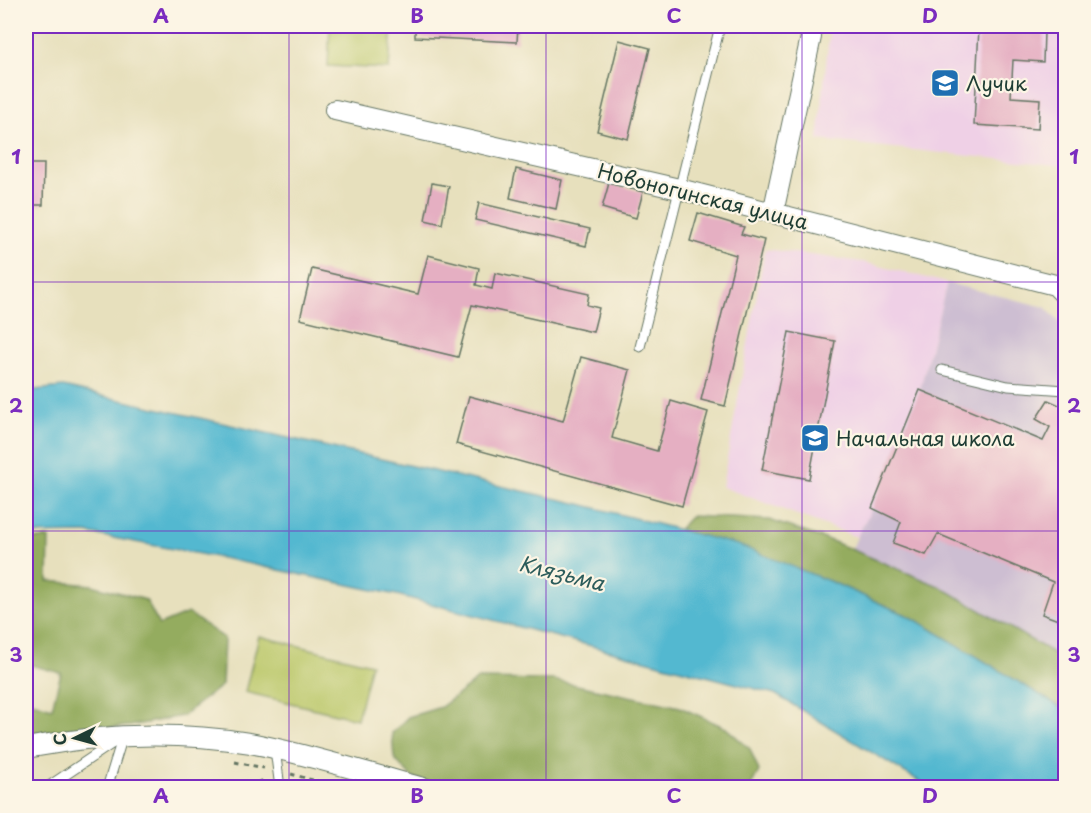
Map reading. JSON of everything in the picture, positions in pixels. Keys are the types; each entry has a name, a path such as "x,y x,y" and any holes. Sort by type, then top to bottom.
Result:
{"street":[{"path":"774,213 811,37"},
{"name":"Новоногинская улица","path":"335,110 774,213 1055,285 1065,296"},
{"path":"26,748 123,736 191,736 275,749 423,788"}],"lane":[{"path":"640,347 720,26"},
{"path":"942,370 1008,386 1065,390"},
{"path":"46,788 123,736"},
{"path":"107,788 123,736"},
{"path":"275,749 280,788"}],"path":[{"path":"278,771 341,788"}],"shaded area":[{"name":"Лучик","path":"830,26 1065,26 1065,166 818,140"},
{"name":"Начальная школа","path":"765,249 863,262 947,283 920,390 872,508 857,537 722,487"},
{"path":"947,283 1045,307 1065,328 1065,680 841,575 872,508 920,390"}],"green space":[{"path":"330,26 392,26 389,69 328,66"},
{"path":"691,516 769,520 834,542 941,587 1065,660 1065,710 911,617 834,583 738,546 678,530"},
{"path":"49,538 48,581 92,585 146,600 159,625 188,613 224,638 222,685 182,716 130,726 26,736 26,700 52,708 61,673 31,665 26,667 26,540"},
{"path":"259,636 371,664 357,719 245,692"},
{"path":"478,679 553,680 680,707 726,728 750,749 759,771 750,787 456,787 412,778 394,758 392,733 408,717 441,707"}],"water":[{"name":"Клязьма","path":"63,387 580,504 738,545 834,583 911,617 1065,710 1065,787 929,787 775,694 397,595 227,559 86,533 26,534 26,391"}],"building":[{"path":"415,26 518,26 517,42 415,37"},
{"path":"979,28 1044,32 1043,62 1013,60 1011,97 1040,99 1038,129 974,125"},
{"path":"619,40 650,48 628,139 597,131"},
{"path":"26,164 44,164 43,205 26,205"},
{"path":"516,169 562,180 556,209 510,198"},
{"path":"432,183 449,186 442,224 425,220"},
{"path":"609,183 643,192 636,218 602,208"},
{"path":"479,203 590,229 586,246 475,220"},
{"path":"698,213 744,227 741,234 764,240 725,406 701,400 736,255 690,241"},
{"path":"428,255 479,268 476,285 492,289 495,273 589,294 587,305 599,308 593,332 472,305 458,357 300,319 312,269 418,294"},
{"path":"789,332 835,341 809,479 762,470"},
{"path":"581,357 630,370 612,438 657,451 671,401 708,412 682,506 456,444 469,396 563,421"},
{"path":"920,390 1043,441 1050,427 1036,419 1048,400 1066,408 1066,623 1042,614 1053,582 938,534 926,555 893,543 901,522 872,508"}],"place":[{"name":"Лучик","path":"945,83"},
{"name":"Начальная школа","path":"815,438"}]}
